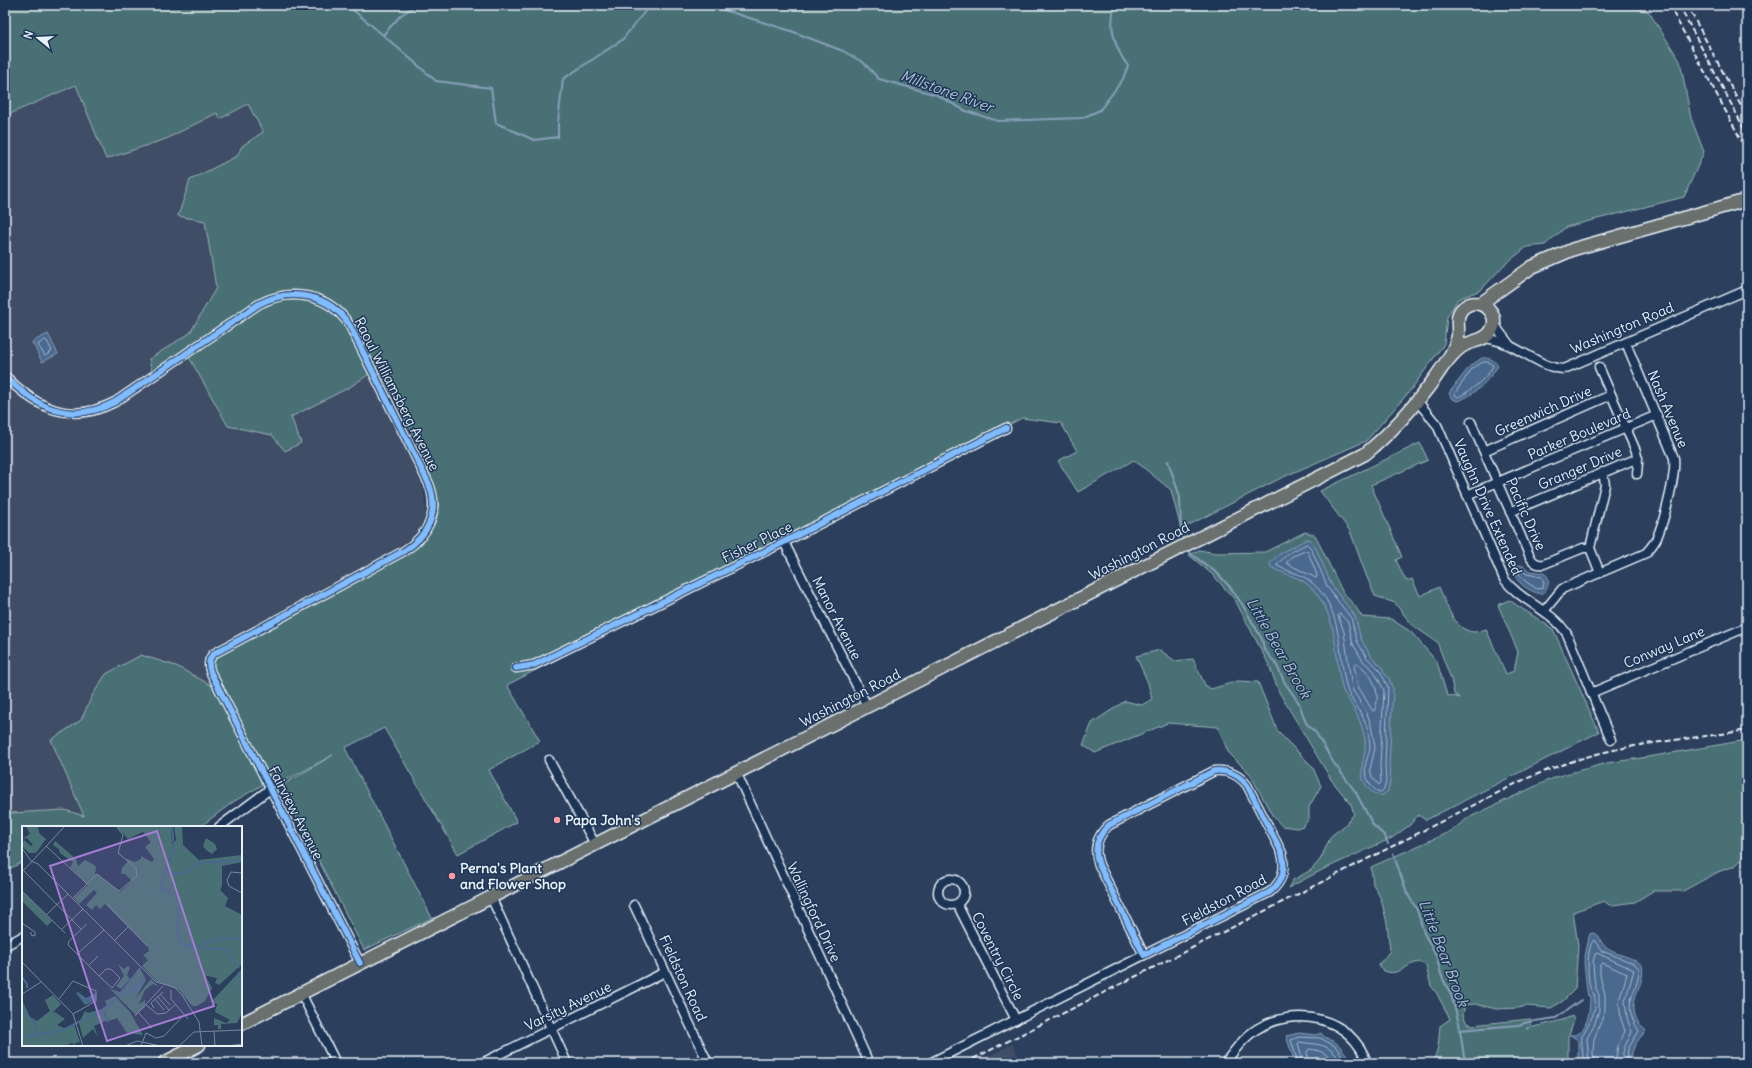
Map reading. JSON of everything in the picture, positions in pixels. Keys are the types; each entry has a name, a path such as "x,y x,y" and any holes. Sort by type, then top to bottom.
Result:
{"main road":[{"name":"Washington Road","path":"242,1023 1365,454 1386,436 1418,402 1445,364 1458,338 1458,316 1461,311 1470,304 1480,304 1532,267 1585,244 1747,200"},
{"path":"1458,328 1466,337 1481,339 1491,331 1501,299 1518,277"},
{"path":"1480,304 1487,306 1494,319"},
{"name":"Washington Road","path":"1445,364 1460,348 1481,339"},
{"path":"164,1063 197,1046"}],"street":[{"name":"Washington Road","path":"1481,339 1495,339 1510,344 1553,369 1564,369 1746,293"},
{"name":"Raoul Williamsberg Avenue","path":"5,376 26,396 46,407 70,412 90,411 104,408 116,402 259,304 276,297 292,294 316,298 334,308 347,321 430,484 434,504 430,522 422,537 404,551 215,653 210,659 209,667 211,673"},
{"name":"Washington Road","path":"1494,319 1499,331 1510,344"},
{"name":"Nash Avenue","path":"1544,611 1562,590 1646,553 1653,545 1658,535 1675,470 1674,458 1626,343"},
{"path":"1599,367 1638,458 1637,474"},
{"name":"Greenwich Drive","path":"1484,451 1612,395"},
{"name":"Vaughn Drive Extended","path":"1418,402 1437,425 1504,579 1516,592 1561,624 1567,634 1611,740"},
{"name":"Parker Boulevard","path":"1467,495 1657,415"},
{"name":"Pacific Drive","path":"1472,422 1530,557 1539,565 1583,548 1590,548"},
{"name":"Fisher Place","path":"516,668 534,665 784,542 1006,428"},
{"name":"Granger Drive","path":"1510,512 1638,458"},
{"path":"1600,573 1590,548 1605,485 1603,472"},
{"name":"Manor Avenue","path":"784,542 867,706"},
{"name":"Conway Lane","path":"1591,692 1747,627"},
{"name":"Fairview Avenue","path":"211,673 360,963"},
{"path":"549,760 595,844"},
{"name":"Fieldston Road","path":"930,1063 1270,892 1280,881 1284,868 1282,853 1247,785 1236,775 1222,771 1206,774 1109,825 1099,836 1096,852 1099,865 1144,955"},
{"name":"Wallingford Drive","path":"736,772 869,1063"},
{"path":"220,826 270,789"},
{"path":"491,896 567,1063"},
{"name":"Coventry Circle","path":"957,904 1016,1020"},
{"name":"Fieldston Road","path":"634,905 708,1063"},
{"path":"5,946 22,937"},
{"name":"Varsity Avenue","path":"482,1063 665,972"},
{"path":"301,993 336,1063"},
{"path":"1225,1063 1245,1039 1256,1029 1273,1021 1294,1017 1318,1019 1338,1026 1354,1039 1367,1063"}],"shaded area":[{"path":"258,24 328,291 422,477 426,514 423,523 424,534 252,632 220,690 95,819 65,810 10,813 5,803 5,116 135,60"},
{"path":"1012,1044 1022,1063 976,1063"}],"green space":[{"path":"5,5 1624,5 1649,12 1680,61 1691,118 1704,152 1684,197 1566,227 1545,245 1527,247 1504,265 1481,290 1458,299 1447,317 1444,344 1410,391 1366,441 1281,478 1181,529 1171,490 1134,460 1078,492 1058,461 1077,451 1061,423 1022,418 507,685 540,741 489,770 517,822 458,854 384,728 345,748 432,918 364,950 281,786 333,755 270,789 245,740 262,785 233,802 201,826 22,826 22,862 5,871 5,817 10,813 65,810 84,816 51,740 81,720 92,696 106,674 141,655 176,666 220,690 210,659 252,632 424,534 432,517 440,512 436,493 423,456 406,420 378,368 350,387 291,417 301,443 285,451 272,435 228,426 185,350 152,371 149,359 190,333 216,288 205,221 178,216 190,180 237,156 242,146 263,132 248,104 220,119 217,113 166,139 106,159 76,85 5,116"},
{"path":"1420,443 1428,460 1371,485 1402,557 1396,560 1406,581 1412,579 1420,596 1439,587 1448,608 1456,622 1461,627 1474,632 1486,629 1506,674 1514,671 1518,652 1498,605 1509,600 1553,629 1599,732 1426,820 1418,815 1410,825 1392,838 1322,870 1288,888 1293,880 1311,870 1320,860 1331,836 1344,826 1354,814 1351,804 1332,781 1279,692 1269,665 1235,600 1213,575 1189,555 1199,550 1216,553 1265,552 1305,532 1315,535 1343,593 1355,606 1362,617 1391,619 1411,632 1437,662 1447,695 1460,698 1454,694 1451,679 1437,642 1412,625 1395,603 1375,596 1350,531 1320,491"},
{"path":"1160,650 1175,661 1193,659 1205,685 1211,689 1238,681 1258,682 1278,732 1312,766 1321,786 1309,807 1309,819 1303,826 1297,828 1282,826 1272,815 1250,774 1228,752 1218,727 1168,723 1095,753 1083,745 1092,723 1125,701 1142,705 1152,699 1148,683 1136,656"},
{"path":"1747,740 1747,849 1740,861 1735,866 1718,872 1683,891 1653,891 1635,902 1609,905 1604,901 1573,912 1578,945 1575,989 1563,1001 1551,1008 1527,1006 1496,1009 1475,1004 1465,1005 1463,1014 1466,1022 1472,1025 1530,1019 1532,1025 1526,1029 1572,1016 1574,1020 1568,1037 1568,1063 1433,1063 1438,1047 1440,1026 1450,1019 1436,992 1431,986 1426,966 1420,962 1398,971 1389,972 1383,971 1379,964 1390,951 1387,923 1381,899 1373,884 1371,867 1451,831 1468,818 1555,777 1607,763"}],"water":[{"path":"48,334 58,354 42,362 32,342"},
{"path":"1482,358 1492,359 1498,366 1490,377 1469,396 1457,401 1451,398 1449,393 1470,366"},
{"path":"1307,539 1310,540 1315,546 1332,586 1355,616 1361,639 1370,655 1383,668 1383,671 1389,679 1393,689 1389,765 1390,782 1388,791 1383,795 1376,794 1371,791 1363,779 1362,769 1365,740 1362,726 1343,691 1333,631 1325,608 1319,597 1308,585 1296,578 1278,571 1271,567 1270,564 1282,552"},
{"path":"1519,565 1524,566 1530,571 1543,573 1548,577 1548,584 1544,592 1541,594 1532,591 1518,581 1514,572 1515,567"},
{"path":"1593,933 1599,936 1606,948 1617,954 1630,958 1642,965 1642,980 1634,1007 1635,1015 1639,1024 1646,1031 1635,1046 1630,1063 1581,1063 1578,1058 1578,1040 1570,1035 1577,1034 1582,1030 1587,1021 1590,996 1588,996 1587,991 1584,962 1589,937 1590,934"},
{"path":"1299,1033 1316,1035 1321,1033 1323,1036 1338,1044 1353,1063 1295,1063 1286,1036"}],"waterway":[{"name":"Millstone River","path":"347,5 436,81 491,88 496,123 534,140 558,137 558,122 563,79 622,40 646,10 656,5"},
{"path":"383,35 401,15 416,5"},
{"name":"Millstone River","path":"708,5 791,31 843,51 864,63 879,79 937,95 966,111 998,121 1082,118 1100,110 1123,79 1128,66 1116,45 1114,37 1112,21 1115,5"},
{"name":"Little Bear Brook","path":"1168,461 1180,497 1181,534 1184,541"},
{"name":"Little Bear Brook","path":"1188,548 1191,554 1217,573 1230,587 1242,604 1262,639 1264,649 1276,664 1285,683 1299,703 1306,723 1316,733 1333,762 1355,791 1373,825 1385,836 1388,844"},
{"name":"Little Bear Brook","path":"1393,853 1407,893 1417,910 1424,933 1436,956 1442,977 1451,995 1459,1023 1465,1063"},
{"path":"1459,1030 1518,1025 1556,1018 1581,1000"}],"railway":[{"path":"1669,5 1747,151"},
{"path":"1679,5 1747,134"},
{"path":"1687,5 1747,117"},
{"path":"965,1063 1521,781 1542,772 1584,758 1623,748 1747,730"}],"cycle path":[{"path":"5,376 17,388 42,405 69,413 83,412 99,409 115,402 259,304 271,299 297,295 321,300 342,315 350,326 429,484 433,504 430,522 420,538 404,551 215,653 211,657 209,668 360,963"},
{"path":"516,668 534,665 784,542 1006,428"},
{"path":"1214,771 1224,771 1236,775 1247,785 1282,853 1284,864 1281,879 1270,892 1144,955 1099,865 1096,854 1097,843 1109,825 1214,771"}],"place":[{"name":"Papa John's","path":"557,820"},
{"name":"Perna's Plant and Flower Shop","path":"452,876"}]}
